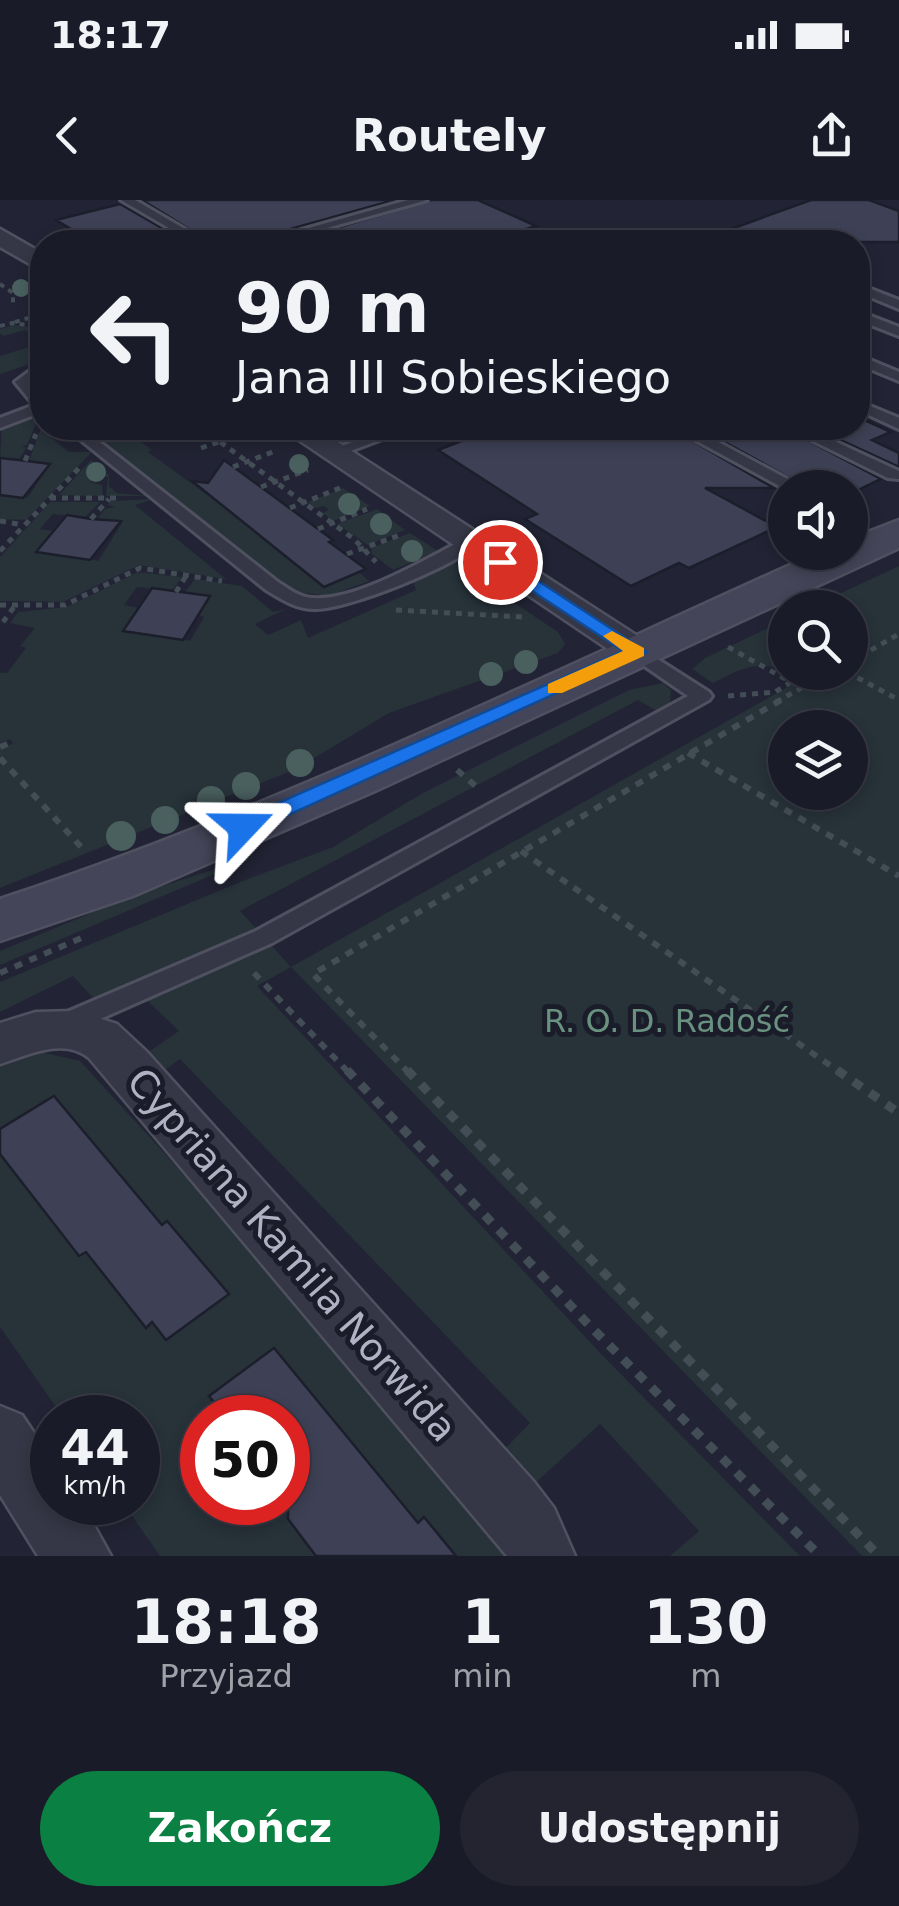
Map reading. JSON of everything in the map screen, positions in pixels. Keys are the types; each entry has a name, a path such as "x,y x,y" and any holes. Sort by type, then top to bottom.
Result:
{"main road":[{"path":"0,920 79,879 357,779 899,532"},
{"path":"0,933 79,879"}],"street":[{"path":"0,236 30,256"},
{"path":"297,440 472,543 637,652"},
{"name":"Cypriana Kamila Norwida","path":"25,1037 98,1037 128,1066 512,1505 531,1531 542,1556"},
{"path":"0,1437 77,1556"}],"lane":[{"path":"127,200 180,230"},
{"path":"310,230 421,200"},
{"path":"870,293 899,305"},
{"path":"870,319 899,332"},
{"path":"870,365 899,377"},
{"path":"0,423 30,411"},
{"path":"870,411 899,424"},
{"path":"89,440 272,586 304,602 332,602 472,543"},
{"path":"326,459 373,440"},
{"path":"704,440 768,473"},
{"path":"820,440 894,476"},
{"path":"25,1037 264,937 702,696 637,652"}],"path":[{"path":"0,284 13,294 13,304"},
{"path":"26,311 30,312"},
{"path":"1,326 30,318"},
{"path":"13,323 30,325"},
{"path":"202,448 223,440"},
{"path":"233,467 287,440"},
{"path":"220,441 363,546 362,550 377,562 374,579"},
{"path":"0,551 100,448"},
{"path":"261,488 326,459"},
{"path":"104,486 107,498"},
{"path":"290,508 346,486"},
{"path":"50,498 162,496"},
{"path":"91,518 107,498"},
{"path":"318,529 377,505"},
{"path":"0,521 24,526"},
{"path":"347,554 414,530"},
{"path":"0,605 65,605 140,568 272,586"},
{"path":"176,592 186,575"},
{"path":"3,622 14,607"},
{"path":"389,609 536,618"},
{"path":"868,652 899,634"},
{"path":"723,642 768,668"},
{"path":"868,683 899,700"},
{"path":"702,696 773,690"},
{"path":"795,690 312,974 879,1556"},
{"path":"0,747 12,742"},
{"path":"687,752 899,876"},
{"path":"0,758 79,879"},
{"path":"521,852 899,1113"},
{"path":"264,937 254,975 586,1322 820,1556"}],"green space":[{"path":"14,325 30,327 30,334 25,330 4,336 0,329"},
{"path":"30,347 30,364 0,374 0,356"},
{"path":"30,418 30,438 22,446 26,448 19,460 0,458 2,427"},
{"path":"37,440 54,440 69,452 92,452 26,520 0,519 0,491 27,498 50,465 29,461"},
{"path":"99,440 138,440 152,450 148,452 292,556 324,586 359,572 369,581 329,596 296,592"},
{"path":"91,460 109,475 109,486 117,493 149,496 106,496 108,477 96,475 90,482 102,485 103,496 59,495"},
{"path":"343,488 370,506 333,521 323,513 329,510 324,506 316,508 308,502"},
{"path":"154,499 135,505 226,579 139,565 63,602 0,601 0,557 50,502 100,502 85,517 53,514 40,529 54,531 37,552 53,555 57,550 98,561 122,523 97,519 105,509 115,507 108,505 110,501"},
{"path":"377,509 405,530 368,545 337,524"},
{"path":"410,533 438,551 393,570 372,554 371,548"},
{"path":"449,559 558,632 565,644 558,653 389,713 296,769 0,888 0,749 13,743 10,739 0,743 0,673 7,673 26,648 20,646 35,628 10,623 18,612 67,607 138,572 182,577 172,591 137,587 124,605 139,608 124,632 140,634 143,629 190,641 204,617 198,615 210,597 184,593 195,579 242,586 273,612 286,609 255,624 268,635 301,620 308,638 416,590 411,576"},
{"name":"R. O. D. Radość","path":"899,566 899,1556 862,1556 291,967 782,690 868,690 868,590 847,590"},
{"path":"768,628 768,666 740,670 713,683 692,669 705,658"},
{"path":"663,683 671,690 670,703 657,711 638,700 240,911 291,967 257,986 605,1358 800,1556 670,1556 699,1531 600,1424 511,1505 482,1472 530,1423 180,1059 144,1085 128,1066 179,1031 129,983 95,1000 73,976 0,1012 0,982 333,847 421,794 629,690"},
{"path":"257,856 0,965 0,951 137,894"},
{"path":"37,1051 80,1061 496,1516 507,1556 160,1556 138,1525 160,1525 160,1395 48,1395 0,1327 0,1062"}],"building":[{"path":"142,200 394,200 287,230 191,230"},
{"path":"431,200 478,200 536,226 523,230 330,230"},
{"path":"811,200 869,200 899,211 899,242 870,242 870,230 728,230"},
{"path":"120,204 165,230 73,230 56,220"},
{"path":"870,422 891,432 872,440 899,453 899,467 840,440 870,440"},
{"path":"464,440 691,440 768,485 768,488 705,488 768,522 768,531 689,568 679,563 631,586 525,519 537,514 438,450"},
{"path":"721,440 807,440 864,470 775,470"},
{"path":"0,458 50,464 23,498 0,495"},
{"path":"224,460 366,569 324,587 192,481 208,483"},
{"path":"868,472 881,479 868,485"},
{"path":"67,515 121,521 90,560 36,552"},
{"path":"152,588 210,596 183,640 123,631"},
{"path":"54,1096 162,1225 167,1221 229,1294 166,1340 152,1322 146,1328 86,1252 79,1256 0,1154 0,1129"},
{"path":"274,1348 418,1523 424,1517 456,1556 316,1556 293,1525 310,1525 310,1395 210,1395"}],"slow traffic":[{"path":"555,688 637,652 612,636"}],"route":[{"path":"243,827 637,652 500,562"}]}
